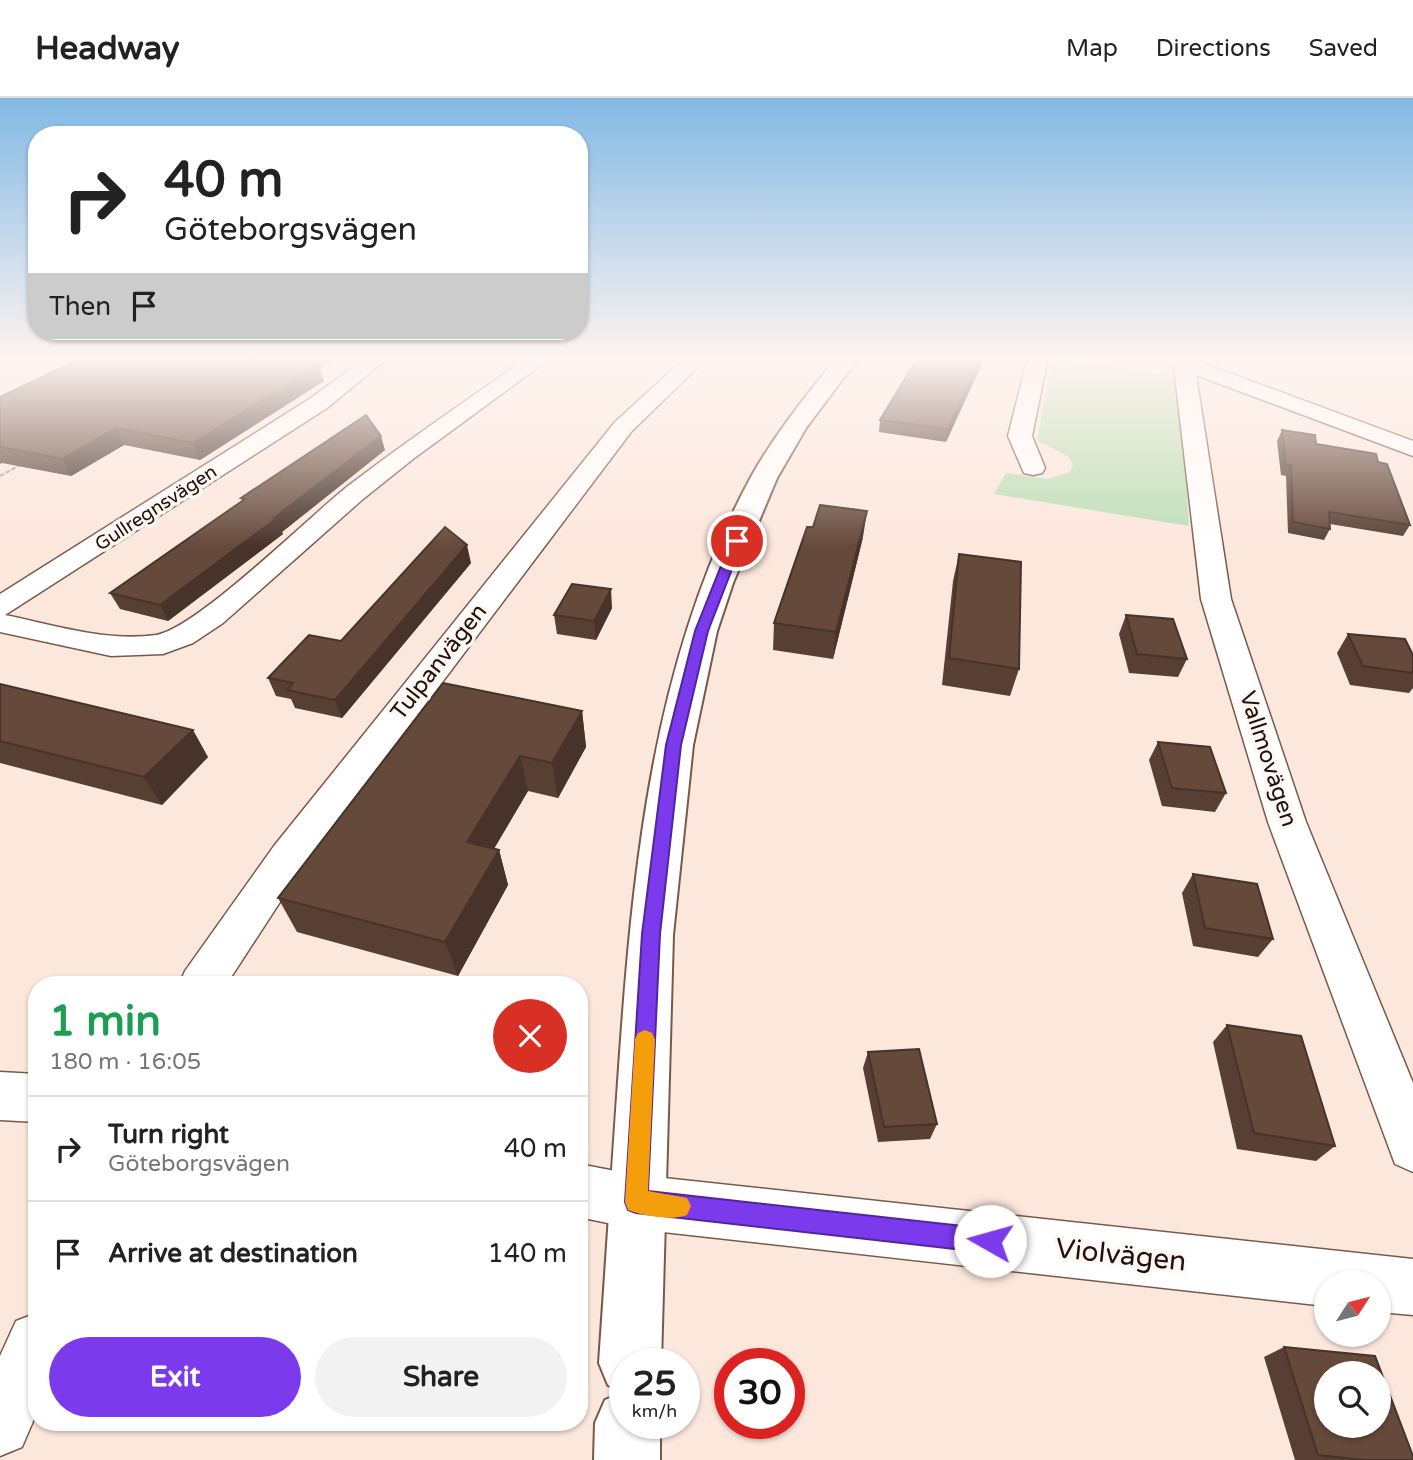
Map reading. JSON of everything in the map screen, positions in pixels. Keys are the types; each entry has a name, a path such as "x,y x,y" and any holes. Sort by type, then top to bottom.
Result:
{"street":[{"name":"Gullregnsvägen","path":"0,607 292,421"},
{"path":"0,623 111,646 163,644 182,636 212,617 374,478 454,421"},
{"name":"Tulpanvägen","path":"207,976 288,857 630,421"},
{"path":"631,1348 651,934 674,745 701,631 718,583 764,478 799,421"},
{"path":"1024,421 1020,436 1033,468"},
{"name":"Vallmovägen","path":"1188,421 1216,599 1287,822 1413,1146"},
{"path":"1339,421 1413,449"},
{"path":"0,1096 28,1098"},
{"name":"Violvägen","path":"588,1192 636,1202 1314,1277"},
{"path":"1391,1285 1413,1287"},
{"path":"0,1425 28,1362"},
{"path":"627,1460 628,1439"}],"path":[{"path":"0,476 25,462"},
{"path":"0,468 10,470"}],"green space":[{"path":"1041,421 1182,421 1189,526 994,494 1006,473 1048,479 1070,472 1073,465 1069,457 1037,440"}],"building":[{"path":"0,421 229,421 193,443 116,428 62,459 0,447"},
{"path":"358,421 370,421 381,436 160,605 110,593 245,499 241,498"},
{"path":"884,421 952,421 948,429"},
{"path":"1282,430 1315,435 1316,444 1376,454 1378,462 1387,464 1410,525 1329,512 1330,529 1293,522 1291,465 1286,465"},
{"path":"820,505 867,511 836,632 774,623 807,527 813,527"},
{"path":"445,527 467,545 335,700 287,690 293,683 268,678 309,635 341,641"},
{"path":"959,554 1021,562 1019,669 949,658"},
{"path":"572,584 611,589 594,621 554,615"},
{"path":"1126,615 1173,619 1187,659 1137,654"},
{"path":"1348,634 1405,639 1413,655 1413,673 1363,666"},
{"path":"443,683 582,711 552,763 520,756 467,842 499,850 445,942 278,898"},
{"path":"0,684 193,730 144,777 0,741"},
{"path":"1158,742 1210,747 1226,793 1172,788"},
{"path":"1193,874 1257,884 1273,939 1205,928"},
{"path":"1227,1025 1301,1036 1335,1146 1254,1133"},
{"path":"919,1049 937,1124 884,1127 868,1052"},
{"path":"1284,1347 1375,1356 1377,1361 1314,1361 1314,1438 1391,1438 1391,1398 1413,1460 1364,1460 1318,1455"}],"slow traffic":[{"path":"645,1039 636,1202 679,1206"}],"route":[{"path":"737,541 701,631 674,745 651,934 636,1202 990,1241"}]}
